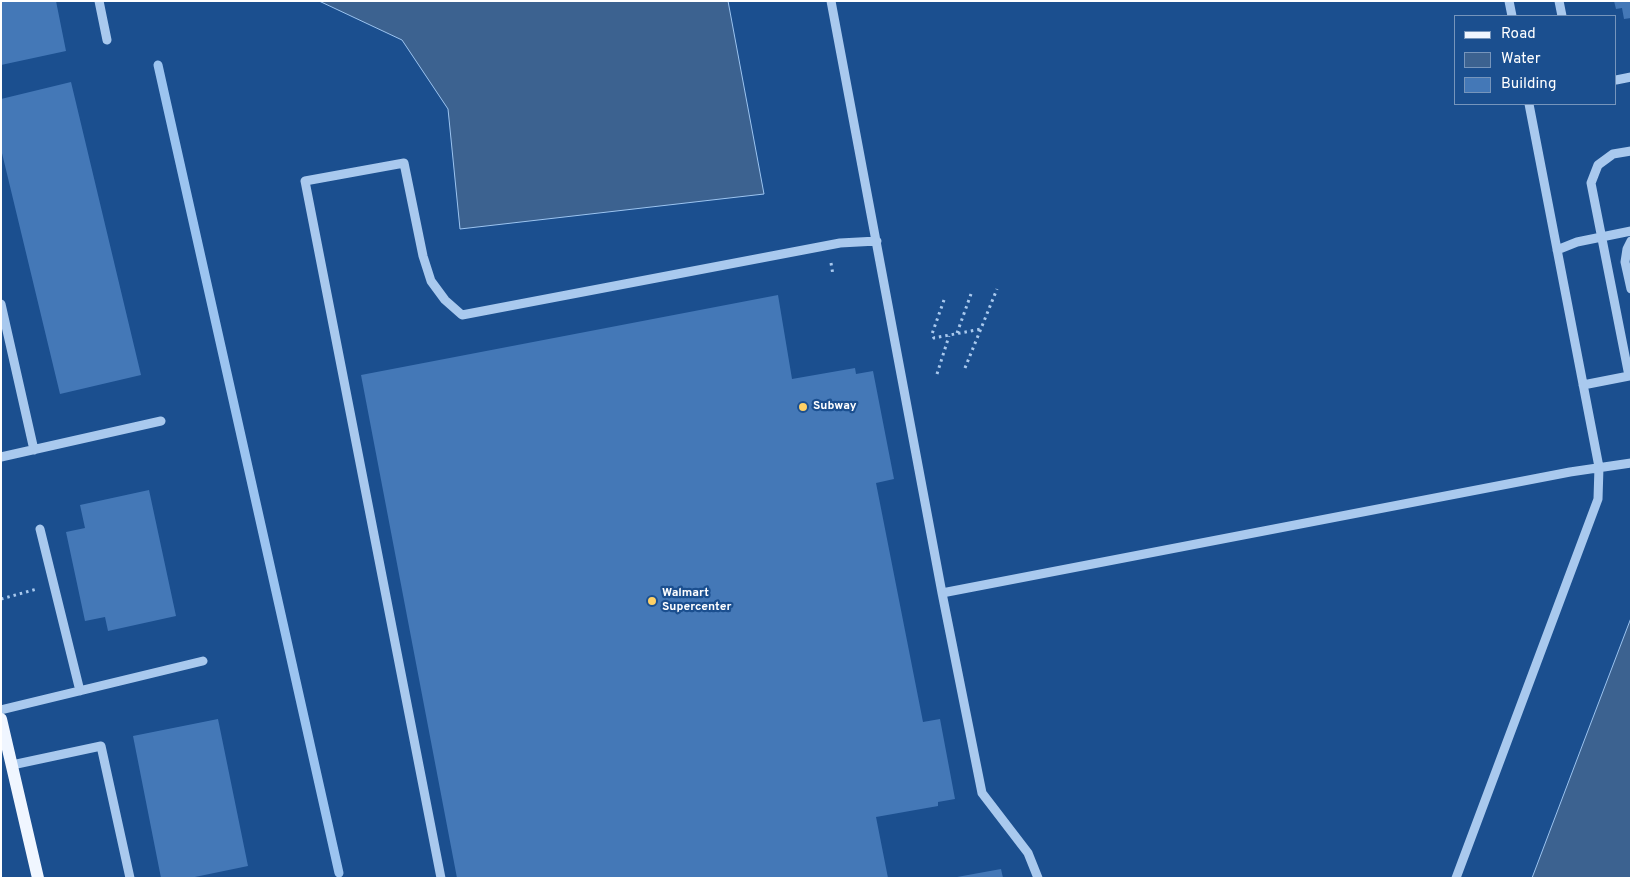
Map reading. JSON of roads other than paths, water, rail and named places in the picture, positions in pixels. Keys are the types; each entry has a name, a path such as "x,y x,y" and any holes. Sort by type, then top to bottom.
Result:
{"main road":[{"path":"1,718 38,878"}],"lane":[{"path":"99,1 107,40"},
{"path":"831,1 942,593 982,793 1028,853 1038,878"},
{"path":"1509,1 1512,15"},
{"path":"1559,1 1562,15"},
{"path":"1617,80 1631,76"},
{"path":"1456,878 1598,499 1599,467 1529,105"},
{"path":"1583,385 1630,375 1592,183 1598,165 1613,154 1631,151"},
{"path":"441,878 305,181 404,163 423,256 431,281 445,300 462,314 840,243 877,241"},
{"path":"1557,250 1577,242 1631,231"},
{"path":"1631,241 1627,249 1625,262 1631,290"},
{"path":"1,304 34,450"},
{"path":"1,458 161,421"},
{"path":"942,593 1599,467 1631,463"},
{"path":"40,529 80,691"},
{"path":"1,710 203,661"},
{"path":"12,765 101,746 130,878"}],"water":[{"path":"319,1 728,1 764,194 460,229 448,109 402,40"},
{"path":"1631,618 1631,878 1532,878 1584,741"}],"waterway":[{"path":"158,65 339,873"}],"place":[{"name":"Subway","path":"803,407"},
{"name":"Walmart Supercenter","path":"652,601"}]}
